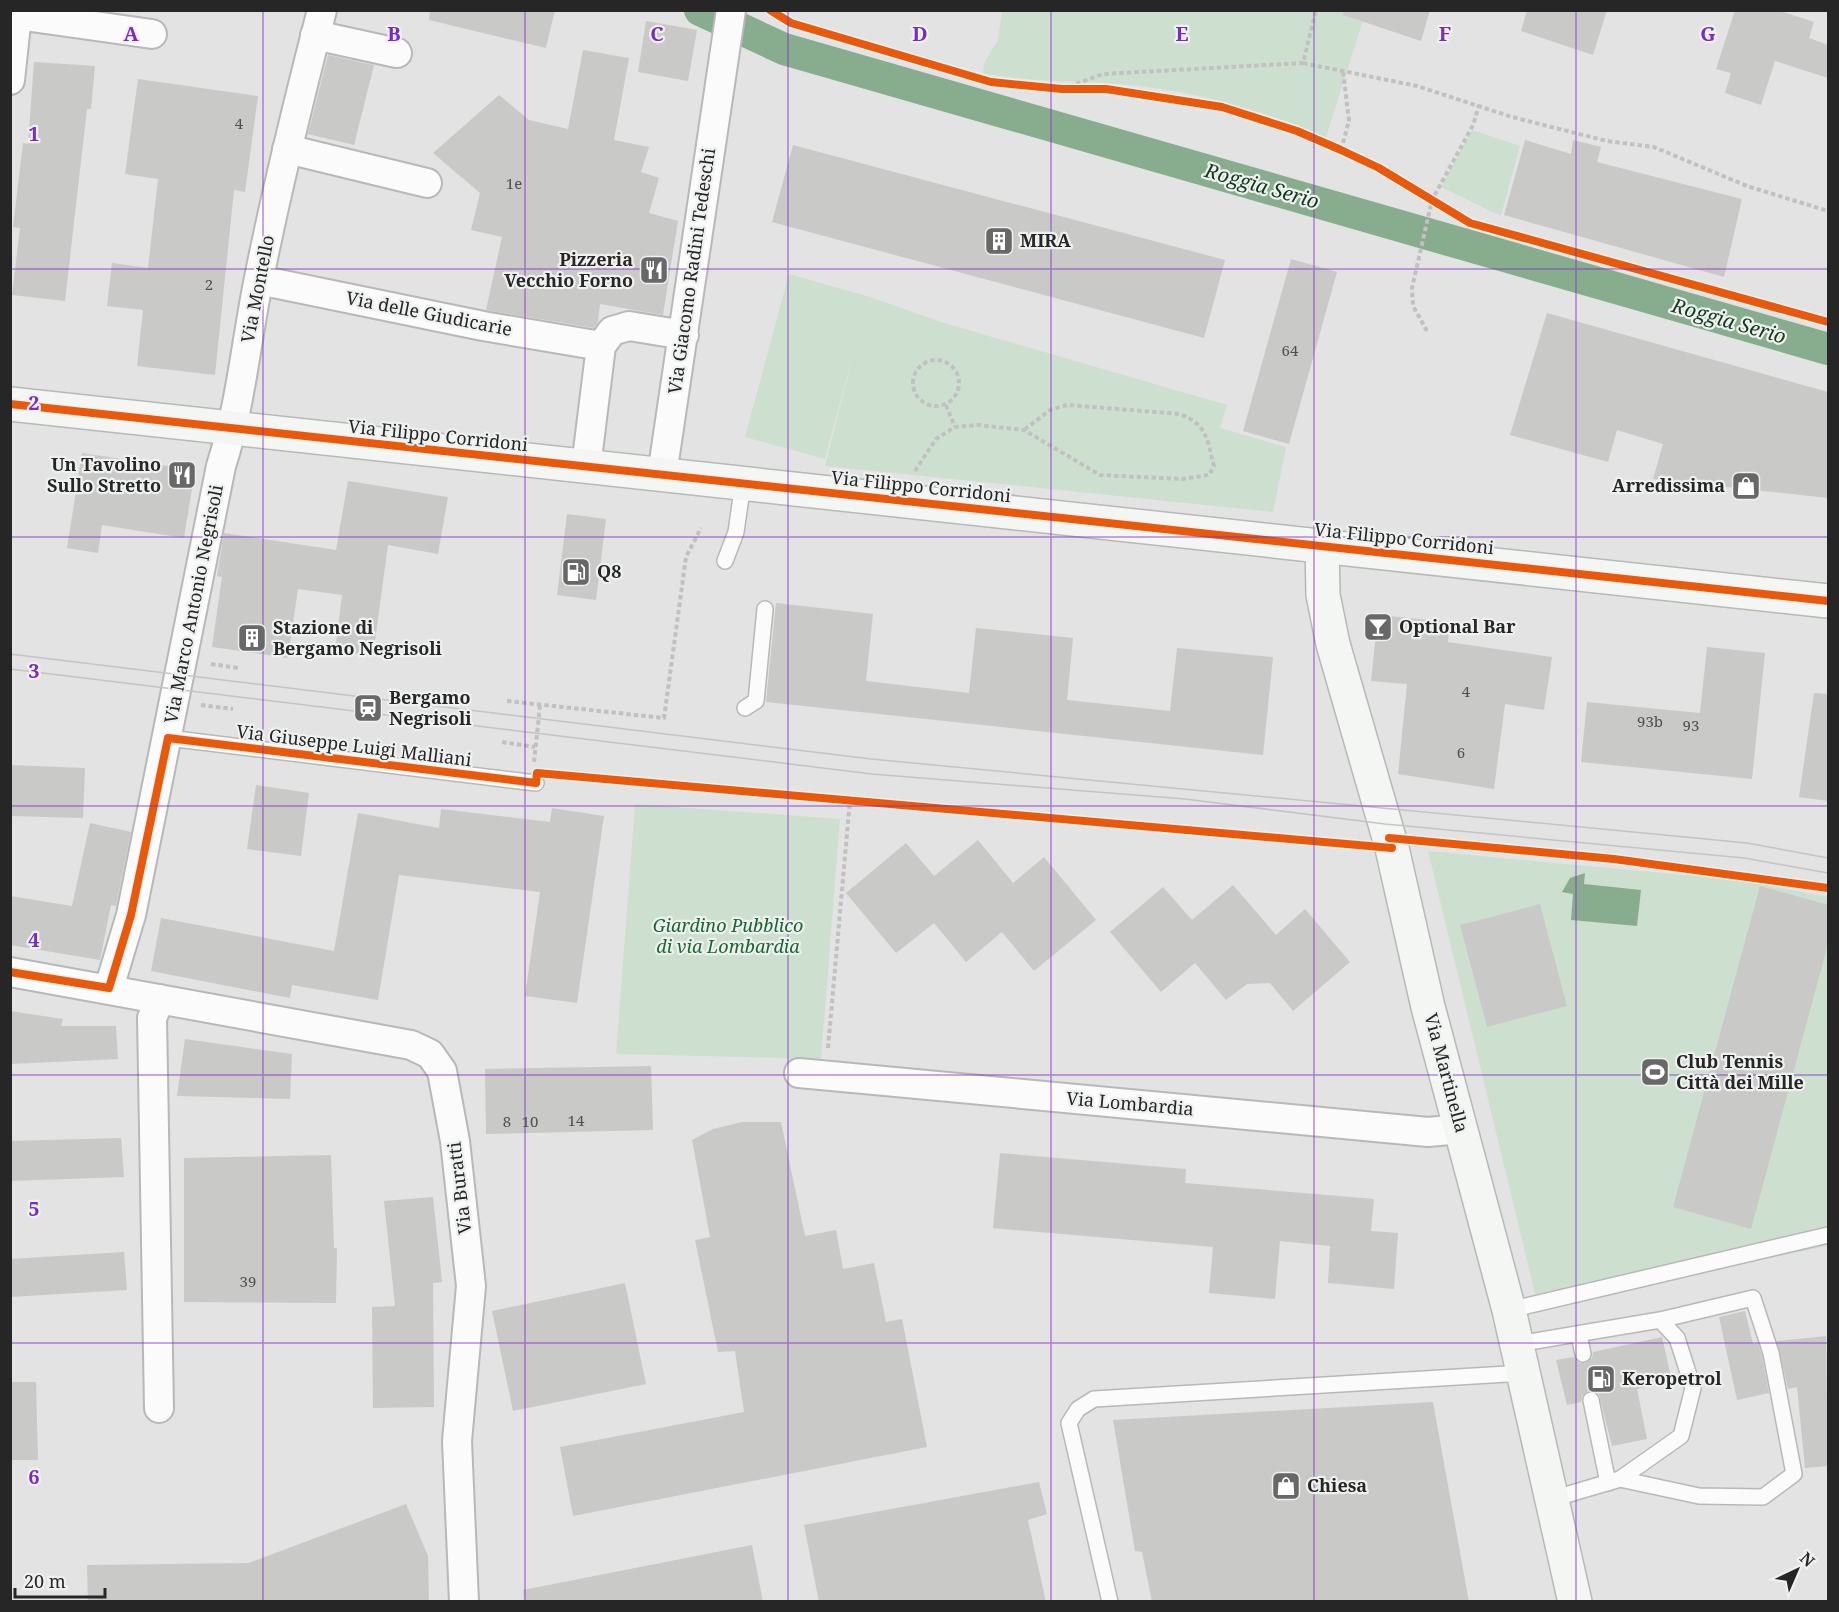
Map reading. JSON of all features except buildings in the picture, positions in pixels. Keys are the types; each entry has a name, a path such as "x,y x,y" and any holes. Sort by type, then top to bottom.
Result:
{"street":[{"name":"Via Giacomo Radini Tedeschi","path":"662,475 731,13"},
{"path":"10,80 14,15 152,34"},
{"name":"Via Montello","path":"233,430 259,280 287,149 319,23 397,52"},
{"path":"287,149 427,183"},
{"name":"Via delle Giudicarie","path":"259,280 483,326 601,346"},
{"path":"586,467 601,346 612,331 629,326 684,335"},
{"name":"Via Filippo Corridoni","path":"10,404 233,430 1322,544 1828,601"},
{"name":"Via Marco Antonio Negrisoli","path":"109,988 131,915 221,466 233,430"},
{"name":"Via Martinella","path":"1322,544 1323,595 1333,644 1392,848 1428,1007 1509,1310 1575,1602"},
{"name":"Via Buratti","path":"10,972 411,1044 430,1054 442,1071 454,1141 471,1286 457,1441 464,1602"},
{"path":"159,1408 153,1018 160,999"},
{"name":"Via Lombardia","path":"812,1074 1428,1132 1461,1129"}],"lane":[{"path":"725,561 736,532 743,483"},
{"path":"746,708 756,701 765,609"},
{"name":"Via Giuseppe Luigi Malliani","path":"168,738 537,778"},
{"path":"1509,1310 1828,1235"},
{"path":"1110,1602 1069,1423 1078,1409 1094,1399 1520,1359 1579,1335 1660,1320 1753,1298 1771,1353 1794,1474 1763,1497 1699,1496 1614,1481"},
{"path":"1552,1498 1614,1481 1681,1436 1693,1388 1677,1338 1660,1320"},
{"path":"1579,1335 1583,1354"},
{"path":"1591,1400 1614,1481"}],"path":[{"path":"1303,63 1316,10"},
{"path":"1062,88 1103,74 1303,63 1417,86 1512,117 1607,141 1654,147 1747,186 1828,211"},
{"path":"1341,150 1349,121 1343,71"},
{"path":"1051,88 1095,89"},
{"path":"1427,331 1413,306 1412,288 1432,200 1473,125 1479,105"},
{"path":"1332,146 1350,155"},
{"path":"1423,194 1441,206"},
{"path":"944,361 958,374 958,392 946,405 928,405 915,393 914,375 926,362 944,361"},
{"path":"946,405 955,427"},
{"path":"913,475 921,459 936,439 955,427 978,425 1024,430 1100,476 1182,479 1209,475 1214,466 1204,431 1197,420 1180,414 1067,405 1050,410 1024,430"},
{"path":"507,701 664,718 686,557 701,528"},
{"path":"211,664 238,668"},
{"path":"206,705 233,709"},
{"path":"540,706 534,768 537,778 850,800 1392,848"},
{"path":"502,742 535,747"},
{"path":"812,1074 850,800"}],"green space":[{"path":"1002,11 1366,11 1326,137 1276,118 1199,96 1119,84 1051,81 983,73 984,63 998,40"},
{"path":"1472,130 1520,146 1501,216 1441,187"},
{"path":"789,274 870,297 944,323 1227,405 1220,428 1286,447 1273,512 825,466 856,344 825,459 745,437"},
{"name":"Giardino Pubblico di via Lombardia","path":"635,804 840,819 821,1059 616,1054"},
{"name":"Club Tennis Città dei Mille","path":"1428,851 1739,880 1828,897 1828,1246 1538,1306"}],"shaded area":[{"path":"1585,873 1584,884 1641,890 1637,926 1571,920 1573,894 1562,892 1570,878"}],"waterway":[{"name":"Roggia Serio","path":"700,10 784,49 1828,349"}],"tram line":[{"path":"10,654 871,759 1747,843 1828,858"},
{"path":"10,669 872,774 1185,799 1385,824 1744,858 1828,873"}],"cycle path":[{"path":"770,10 791,23 991,82 1062,89 1106,89 1222,107 1297,131 1341,150 1379,168 1470,223 1828,322"},
{"path":"10,404 1828,601"},
{"path":"10,972 109,988 131,915 168,738 536,783 537,773 1392,848"},
{"path":"1389,838 1614,859 1828,888"}],"place":[{"name":"MIRA","path":"999,241"},
{"name":"Pizzeria Vecchio Forno","path":"654,270"},
{"name":"Un Tavolino Sullo Stretto","path":"182,475"},
{"name":"Arredissima","path":"1746,486"},
{"name":"Q8","path":"576,572"},
{"name":"Optional Bar","path":"1378,627"},
{"name":"Stazione di Bergamo Negrisoli","path":"252,638"},
{"name":"Bergamo Negrisoli","path":"368,708"},
{"name":"Club Tennis Città dei Mille","path":"1655,1072"},
{"name":"Keropetrol","path":"1601,1379"},
{"name":"Chiesa","path":"1286,1486"}]}
